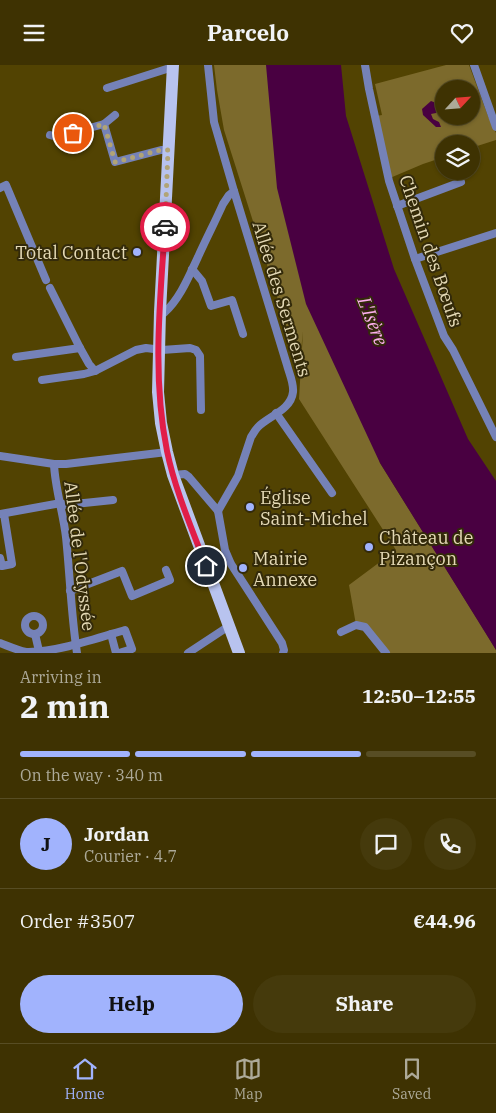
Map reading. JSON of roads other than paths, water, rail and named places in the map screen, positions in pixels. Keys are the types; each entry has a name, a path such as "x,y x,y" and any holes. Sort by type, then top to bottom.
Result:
{"main road":[{"path":"173,66 158,349 158,392 167,452 173,475 239,653"}],"street":[{"path":"160,312 164,313 176,300 223,204 234,191 214,122 208,65"},
{"name":"Chemin des Bœufs","path":"365,65 389,181 415,259 444,336 453,350 496,437"},
{"path":"474,65 496,127"},
{"path":"107,88 173,66"},
{"path":"50,135 57,137 104,124 115,115"},
{"path":"104,124 115,162 161,150 168,150"},
{"path":"397,206 461,182"},
{"path":"3,187 46,280"},
{"name":"Allée des Serments","path":"218,511 238,476 253,434 258,427 283,409 291,399 293,391 287,365 234,191"},
{"path":"415,259 496,233"},
{"path":"192,269 202,281 211,306 232,300 243,334"},
{"path":"50,287 80,348 95,371"},
{"path":"16,357 80,348"},
{"path":"42,380 95,371 136,350 146,348 190,348 196,350 200,356 201,409"},
{"path":"276,413 332,493"},
{"path":"0,456 66,464 167,452"},
{"name":"Allée de l'Odyssée","path":"54,464 66,535 77,649"},
{"path":"173,475 185,474 189,477 218,511 225,550 231,564 282,643 283,653"},
{"path":"0,558 2,566 12,564 2,514 61,503 66,505 114,500"},
{"path":"70,591 122,571 132,596 170,580 166,571"},
{"path":"341,632 356,625 365,627 386,653"},
{"path":"188,653 229,626"},
{"path":"0,643 26,651 77,649 111,634 125,630 132,649 118,653 111,634"},
{"path":"36,634 39,651"}],"water":[{"name":"L'Isère","path":"266,65 341,65 346,116 394,269 468,439 496,481 496,650 380,463 306,304 277,188"},
{"path":"431,101 435,103 435,113 431,114 435,120 435,125 440,125 441,127 436,127 423,115 422,109"}],"place":[{"name":"Total Contact","path":"137,252"},
{"name":"Église Saint-Michel","path":"250,507"},
{"name":"Château de Pizançon","path":"369,547"},
{"name":"Mairie Annexe","path":"243,568"}]}
